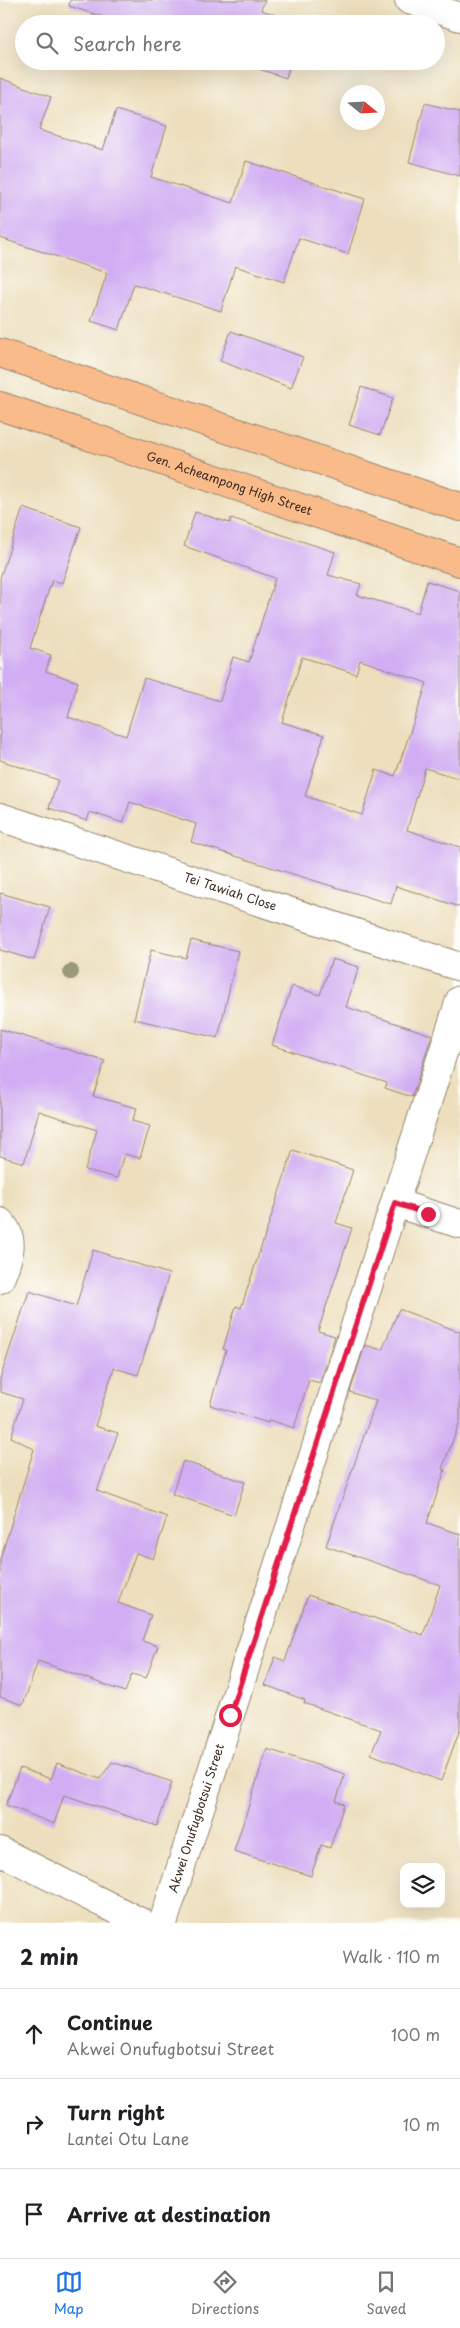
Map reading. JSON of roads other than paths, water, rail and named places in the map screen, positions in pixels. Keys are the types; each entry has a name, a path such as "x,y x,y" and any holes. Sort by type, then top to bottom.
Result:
{"main road":[{"path":"0,353 460,507"},
{"name":"Gen. Acheampong High Street","path":"0,406 460,562"}],"street":[{"path":"422,2 460,17"},
{"name":"Tei Tawiah Close","path":"0,817 460,967"},
{"name":"Akwei Onufugbotsui Street","path":"163,1923 460,1000"},
{"path":"395,1203 460,1224"},
{"path":"0,1222 5,1227 9,1239 10,1254 0,1278"},
{"path":"0,1851 142,1923"}]}
